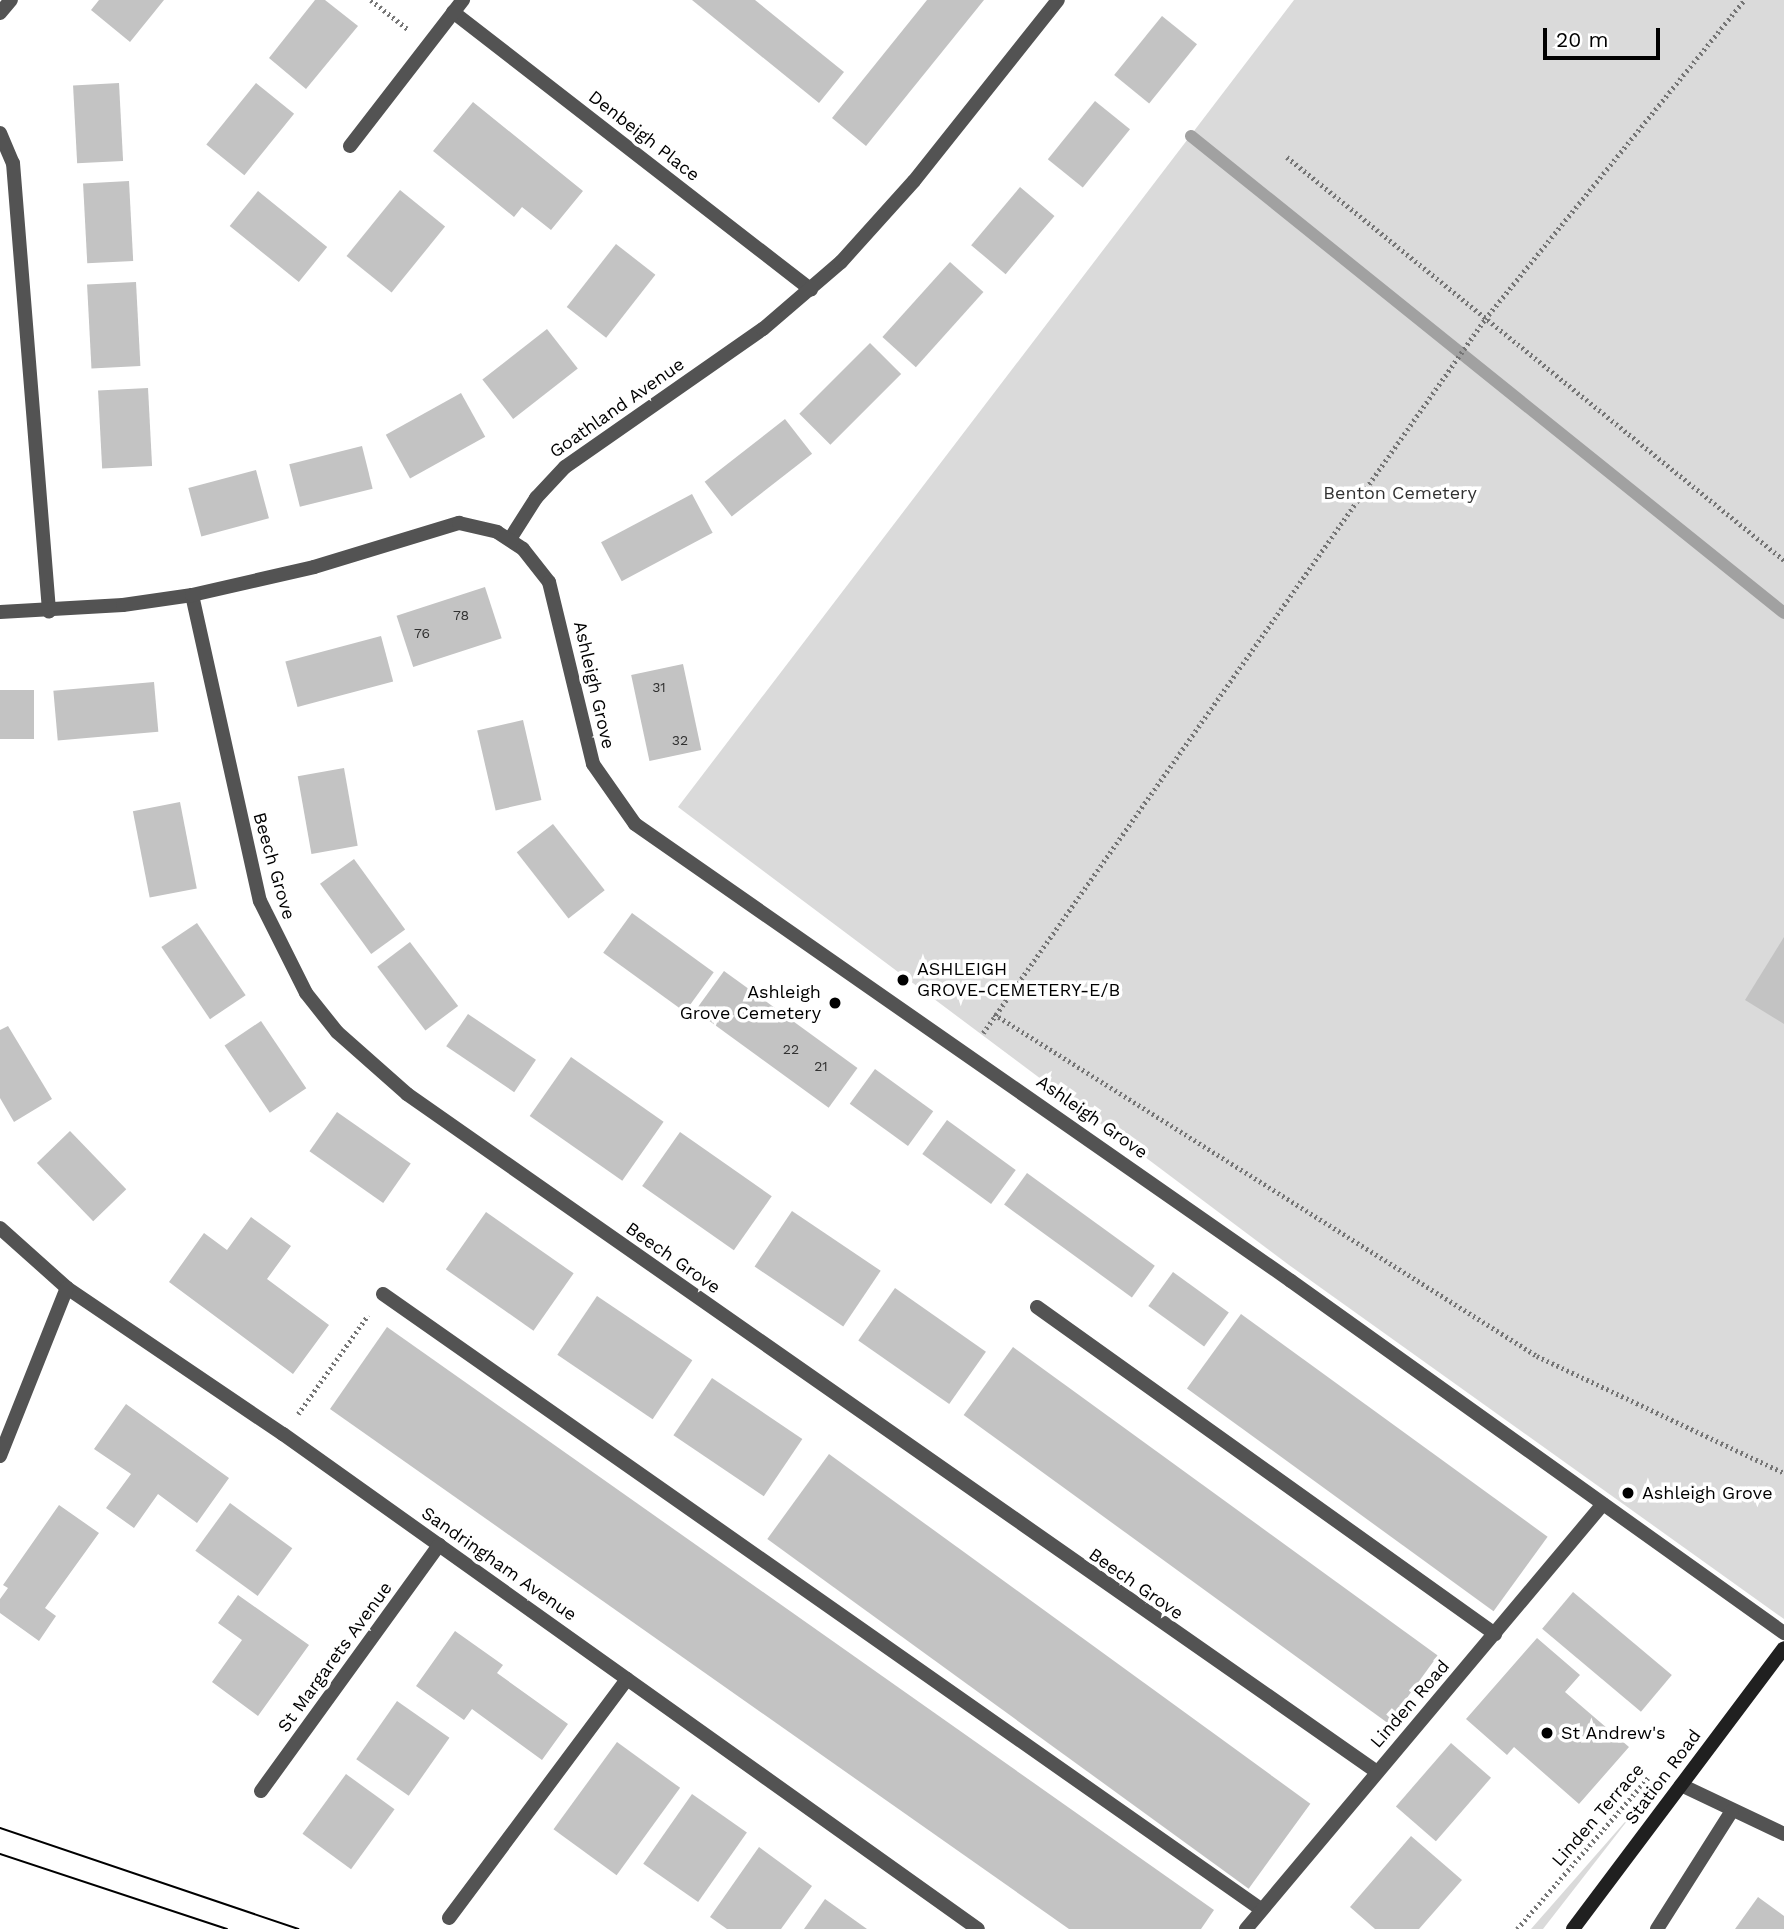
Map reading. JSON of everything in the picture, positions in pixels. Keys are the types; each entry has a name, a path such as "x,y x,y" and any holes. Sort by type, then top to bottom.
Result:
{"main road":[{"name":"Station Road","path":"1573,1929 1784,1648"}],"street":[{"path":"0,13 11,0"},
{"path":"350,146 463,0"},
{"name":"Goathland Avenue","path":"510,539 536,498 565,467 763,329 811,290 914,181 1058,0"},
{"name":"Denbeigh Place","path":"453,12 811,290"},
{"path":"0,133 13,163 49,612"},
{"path":"0,612 49,612 192,595 314,567 447,524 478,524 510,539"},
{"name":"Ashleigh Grove","path":"510,539 537,563 549,582 593,764 620,808 657,840 970,1055 1784,1633"},
{"name":"Beech Grove","path":"192,595 260,901 306,993 337,1032 407,1094 1377,1772"},
{"name":"Sandringham Avenue","path":"0,1228 67,1288 283,1434 978,1929"},
{"path":"0,1456 67,1288"},
{"path":"383,1294 1262,1910"},
{"path":"1037,1307 1495,1634"},
{"name":"Linden Road","path":"1246,1929 1603,1504"},
{"name":"St Margarets Avenue","path":"261,1791 439,1545"},
{"path":"449,1918 627,1678"},
{"path":"1681,1785 1784,1835"},
{"path":"1657,1929 1732,1811"}],"path":[{"path":"371,0 427,45"},
{"path":"970,1055 994,1014 1485,319 1744,0"},
{"path":"1287,157 1784,560"},
{"path":"994,1014 1537,1356 1784,1473"},
{"path":"283,1434 383,1294"},
{"name":"Linden Terrace","path":"1517,1929 1651,1774"}],"green space":[{"name":"Benton Cemetery","path":"1294,0 1784,0 1784,1619 1289,1265 678,807"},
{"path":"1638,1807 1543,1929 1531,1929"}],"building":[{"path":"99,0 164,0 130,42 91,10"},
{"path":"315,0 325,0 358,26 306,89 269,58"},
{"path":"692,0 755,0 844,72 819,103"},
{"path":"927,0 984,0 866,146 832,118"},
{"path":"1162,16 1197,44 1149,103 1114,75"},
{"path":"119,83 123,161 77,163 73,85"},
{"path":"256,83 294,114 244,175 206,144"},
{"path":"1095,101 1130,129 1083,188 1048,159"},
{"path":"473,102 583,191 551,230 522,207 514,217 433,151"},
{"path":"129,181 133,261 87,263 83,183"},
{"path":"1020,187 1054,216 1006,274 971,245"},
{"path":"400,190 445,227 392,293 347,256"},
{"path":"258,191 327,247 299,282 230,226"},
{"path":"616,244 655,275 606,338 567,307"},
{"path":"950,262 983,292 916,367 882,337"},
{"path":"136,282 140,366 91,368 87,285"},
{"path":"547,329 578,368 513,419 482,379"},
{"path":"870,343 901,374 830,445 799,414"},
{"path":"148,388 152,466 102,469 98,391"},
{"path":"461,393 485,437 410,478 386,435"},
{"path":"785,419 812,454 732,516 705,482"},
{"path":"362,446 373,489 300,507 289,464"},
{"path":"256,470 269,518 201,536 188,488"},
{"path":"692,494 713,533 622,581 601,542"},
{"path":"485,587 502,638 413,667 397,616"},
{"path":"381,636 393,681 298,707 285,662"},
{"path":"683,664 701,750 649,761 631,675"},
{"path":"154,682 158,732 58,741 53,691"},
{"path":"0,690 34,690 34,739 0,739"},
{"path":"523,720 541,800 496,810 477,731"},
{"path":"344,768 358,846 311,854 298,776"},
{"path":"180,802 197,888 150,898 133,811"},
{"path":"553,824 605,890 568,919 517,852"},
{"path":"354,859 405,929 371,954 320,884"},
{"path":"632,913 714,972 685,1012 603,953"},
{"path":"197,923 246,995 210,1019 161,947"},
{"path":"1784,937 1784,1024 1745,1000"},
{"path":"410,942 458,1006 425,1031 377,967"},
{"path":"724,971 857,1068 829,1108 695,1011"},
{"path":"468,1014 536,1060 514,1092 446,1046"},
{"path":"261,1021 306,1088 270,1113 225,1046"},
{"path":"8,1026 52,1099 14,1122 0,1098 0,1030"},
{"path":"571,1057 664,1122 622,1181 530,1116"},
{"path":"875,1069 933,1111 908,1146 850,1104"},
{"path":"337,1112 411,1164 383,1203 309,1151"},
{"path":"947,1120 1016,1170 991,1204 922,1154"},
{"path":"70,1131 126,1189 93,1221 37,1163"},
{"path":"680,1132 772,1196 734,1250 642,1186"},
{"path":"1027,1173 1155,1266 1132,1297 1004,1205"},
{"path":"792,1211 881,1271 843,1326 755,1267"},
{"path":"486,1212 574,1273 533,1331 446,1269"},
{"path":"251,1217 291,1246 267,1279 329,1325 293,1374 169,1282 204,1233 227,1250"},
{"path":"1173,1272 1229,1313 1204,1347 1148,1306"},
{"path":"895,1288 986,1352 949,1404 858,1340"},
{"path":"597,1296 692,1360 653,1419 557,1355"},
{"path":"1241,1314 1548,1537 1494,1611 1187,1388"},
{"path":"387,1327 1214,1910 1201,1929 1069,1929 330,1409"},
{"path":"1013,1347 1438,1656 1388,1724 964,1415"},
{"path":"712,1378 802,1439 764,1496 673,1435"},
{"path":"126,1404 229,1478 197,1523 158,1494 134,1528 106,1508 131,1474 94,1449"},
{"path":"829,1454 1310,1804 1249,1889 767,1539"},
{"path":"230,1503 292,1548 258,1596 195,1551"},
{"path":"59,1505 99,1533 45,1608 56,1616 39,1641 0,1613 0,1599 8,1588 3,1585"},
{"path":"1573,1592 1672,1675 1641,1712 1542,1629"},
{"path":"238,1595 309,1645 258,1716 212,1682 242,1640 218,1623"},
{"path":"455,1631 503,1665 497,1673 568,1724 542,1760 472,1709 464,1720 416,1686"},
{"name":"St Andrew's","path":"1537,1638 1580,1675 1565,1692 1629,1747 1579,1804 1514,1747 1507,1755 1466,1719"},
{"path":"397,1701 449,1738 409,1796 356,1759"},
{"path":"617,1742 680,1788 617,1875 554,1829"},
{"path":"1451,1743 1491,1778 1436,1841 1396,1806"},
{"path":"346,1774 395,1809 351,1869 303,1834"},
{"path":"692,1794 747,1832 698,1902 643,1864"},
{"path":"1411,1836 1462,1880 1419,1929 1375,1929 1350,1907"},
{"path":"759,1847 812,1886 781,1929 727,1929 710,1917"},
{"path":"1758,1897 1784,1916 1784,1929 1735,1929"},
{"path":"825,1899 867,1929 804,1929"}],"waterway":[{"path":"1191,136 1784,613"}],"tram line":[{"path":"0,1828 298,1929"},
{"path":"0,1854 227,1929"}],"place":[{"name":"ASHLEIGH GROVE-CEMETERY-E/B","path":"903,980"},
{"name":"Ashleigh Grove Cemetery","path":"835,1003"},
{"name":"Ashleigh Grove","path":"1628,1493"},
{"name":"St Andrew's","path":"1547,1733"}]}
